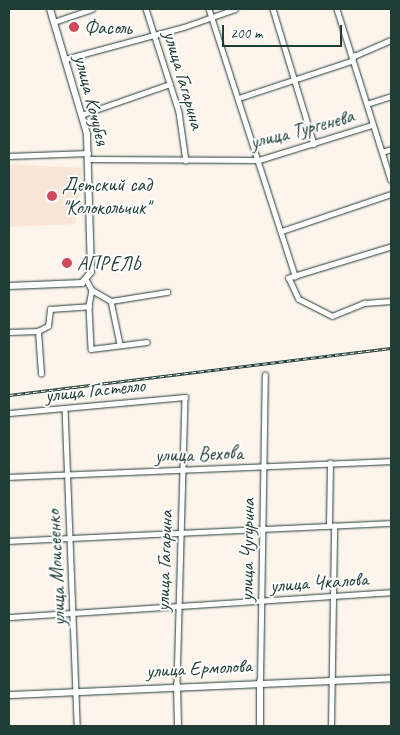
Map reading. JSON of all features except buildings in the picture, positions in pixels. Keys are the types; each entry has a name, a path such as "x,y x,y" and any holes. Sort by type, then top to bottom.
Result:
{"street":[{"name":"улица Кочубея","path":"50,9 81,115 90,156 91,272 86,281"},
{"path":"54,22 92,9"},
{"name":"улица Гагарина","path":"146,9 170,84 184,138 186,161"},
{"path":"209,9 295,276"},
{"path":"65,59 155,36 234,9"},
{"path":"273,9 314,144"},
{"path":"336,9 391,180"},
{"path":"352,62 354,56 391,40"},
{"path":"239,98 352,62"},
{"path":"81,115 170,84"},
{"path":"367,104 391,96"},
{"name":"улица Тургенева","path":"9,156 90,156 186,161 259,160 372,125"},
{"path":"382,152 391,149"},
{"path":"282,231 391,194"},
{"path":"391,247 289,278 299,299 327,314 364,303 391,301"},
{"path":"9,286 86,281 92,290 111,301 167,292"},
{"path":"92,290 88,306 91,349 147,342"},
{"path":"111,301 120,344"},
{"path":"9,332 38,331 48,326 50,310 88,306"},
{"path":"38,331 41,374"},
{"name":"улица Чугурина","path":"260,726 266,375"},
{"name":"улица Гагарина","path":"178,726 177,685 185,397"},
{"name":"улица Гастелло","path":"9,413 185,397"},
{"name":"улица Моисеенко","path":"65,408 69,537 78,690 77,726"},
{"name":"улица Вехова","path":"9,477 391,461"},
{"path":"330,463 333,596 331,726"},
{"path":"9,541 391,523"},
{"name":"улица Чкалова","path":"9,617 391,592"},
{"name":"улица Ермолова","path":"9,695 260,681 391,678"}],"shaded area":[{"name":"Детский сад \"Колокольчик\"","path":"9,164 82,168 75,224 9,227"}],"railway":[{"path":"9,395 391,348"}],"place":[{"name":"Фасоль","path":"74,27"},
{"name":"Детский сад \"Колокольчик\"","path":"52,196"},
{"name":"АПРЕЛЬ","path":"67,263"}]}
